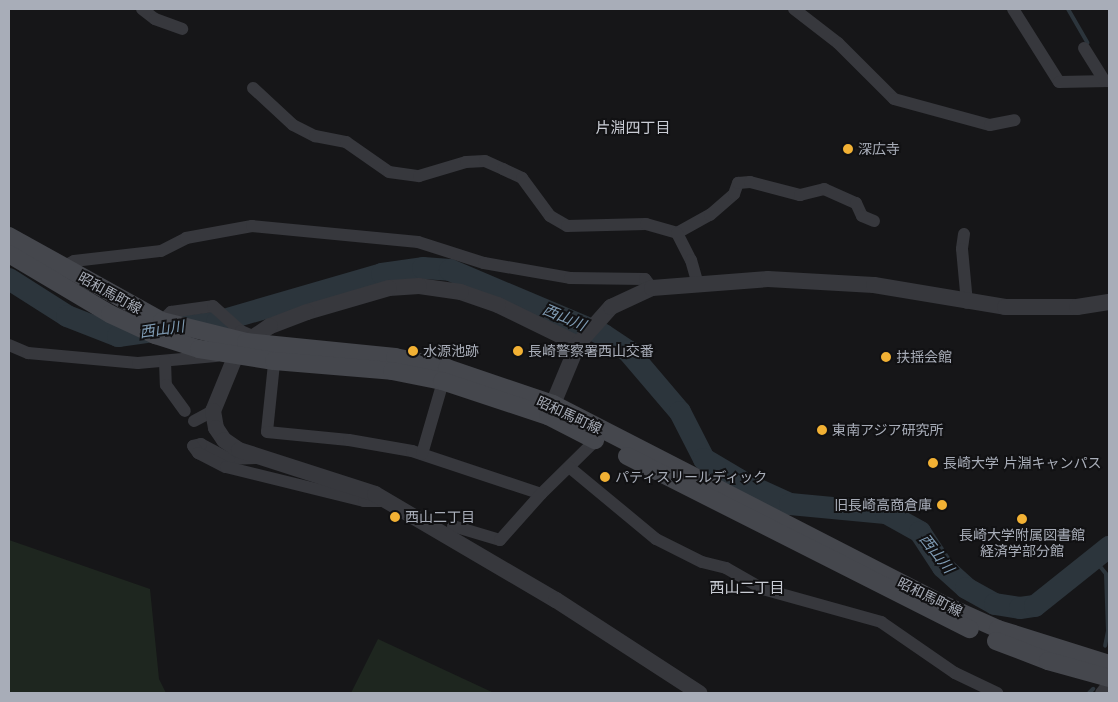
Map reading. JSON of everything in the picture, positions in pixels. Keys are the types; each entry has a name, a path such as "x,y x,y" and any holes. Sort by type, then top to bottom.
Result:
{"main road":[{"name":"昭和馬町線","path":"9,236 56,273 131,325 199,349 242,340"},
{"name":"昭和馬町線","path":"9,254 162,320 210,335 242,340 275,354 392,371 445,374 551,410 933,614 1048,661 1109,678"},
{"name":"昭和馬町線","path":"600,436 940,603 998,629 1109,664"}],"street":[{"path":"142,9 155,19 182,29"},
{"path":"794,9 838,43 894,99 990,125 1015,120"},
{"path":"1013,9 1059,82 1107,80"},
{"path":"1084,48 1107,80"},
{"path":"253,88 293,125 315,136 346,142 389,172 419,176 466,162 485,162 522,178 556,223 580,227 646,224 677,233 710,215 734,194 738,183 750,182 800,195 824,189 856,203 862,216 874,221"},
{"path":"56,273 74,260 161,251 186,238 252,226 418,242 484,263 570,278 645,279 652,288"},
{"path":"677,233 691,260 698,284"},
{"path":"964,234 962,249 967,303"},
{"path":"551,410 578,344 611,307 652,288 768,279 874,284 967,303 1005,307 1077,307 1109,302"},
{"path":"9,345 28,353 138,363 165,361 242,340 270,326 360,295 389,288 419,286 470,295 578,344"},
{"path":"162,320 170,312 213,306 242,340 275,354 267,432 349,440 422,454 541,494"},
{"path":"242,340 213,411 216,428 224,440 261,458 357,486 388,501 556,600 699,693"},
{"path":"165,361 166,385 185,410"},
{"path":"422,454 445,374"},
{"path":"194,421 213,411"},
{"path":"453,526 500,540 541,494 600,436"},
{"path":"261,458 229,459 201,444 193,446 198,453 226,467 364,501 388,501"},
{"path":"569,467 656,539 702,562 726,568 763,589 880,622 955,673 996,693"},
{"path":"1101,693 1109,683"}],"shaded area":[{"path":"9,540 150,589 159,679 166,693 9,693"},
{"path":"378,639 494,693 351,693"}],"waterway":[{"path":"1068,9 1088,43"},
{"name":"西山川","path":"9,279 67,316 118,336 217,322 382,274 423,268 450,270 604,335 628,351 680,412 704,459 748,485 790,504 886,513 920,532 943,567 966,588 995,604 1020,608 1035,606 1109,547"},
{"path":"1094,559 1106,574 1108,631 1105,646"},
{"path":"1089,693 1093,689"}],"place":[{"name":"深広寺","path":"848,149"},
{"name":"水源池跡","path":"413,351"},
{"name":"長崎警察署西山交番","path":"518,351"},
{"name":"扶揺会館","path":"886,357"},
{"name":"東南アジア研究所","path":"822,430"},
{"name":"長崎大学 片淵キャンパス","path":"933,463"},
{"name":"パティスリールディック","path":"605,477"},
{"name":"旧長崎高商倉庫","path":"942,505"},
{"name":"西山二丁目","path":"395,517"},
{"name":"長崎大学附属図書館 経済学部分館","path":"1022,519"}],"district":[{"name":"片淵四丁目","path":"633,129"},
{"name":"西山二丁目","path":"747,589"}]}
